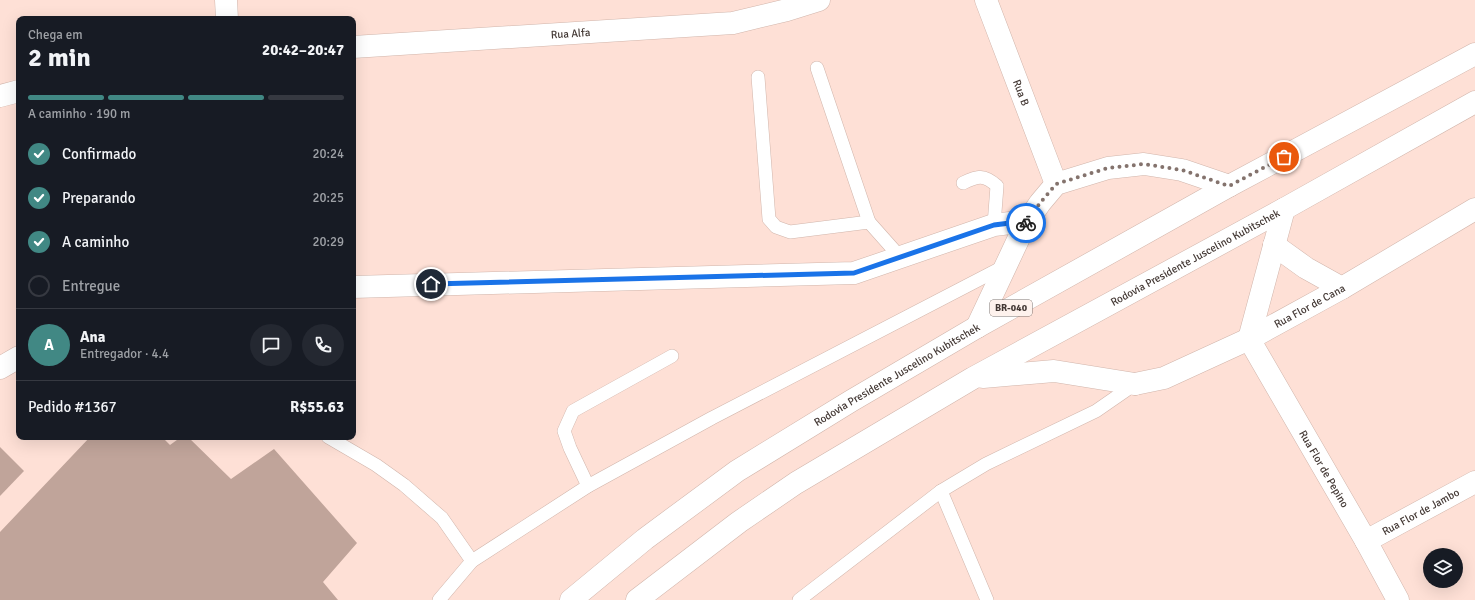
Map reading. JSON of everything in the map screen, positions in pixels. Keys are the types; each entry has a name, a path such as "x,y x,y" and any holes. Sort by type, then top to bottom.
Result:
{"main road":[{"path":"226,0 227,16"},
{"name":"Rua Alfa","path":"356,47 733,23 785,5 819,0"},
{"name":"Rua B","path":"986,0 1056,184"},
{"name":"Rodovia Presidente Juscelino Kubitschek","path":"571,600 645,539 737,470 851,401 977,327 1229,186 1475,54"},
{"path":"0,96 16,92"},
{"name":"Rodovia Presidente Juscelino Kubitschek","path":"637,600 739,522 796,484 973,378 1284,209 1475,102"},
{"path":"977,327 1025,224 1056,184 1108,168 1144,164 1182,170 1229,186"},
{"path":"1249,339 1284,209"},
{"name":"Rua Flor de Cana","path":"1135,384 1164,378 1249,339 1342,288 1475,209"},
{"path":"356,286 854,273 994,225 1010,223 1025,224"},
{"path":"1274,245 1306,268 1342,288"},
{"name":"Rua Flor de Pepino","path":"1249,339 1366,541 1398,600"},
{"path":"0,368 16,359"},
{"path":"973,378 1054,371 1135,384"},
{"name":"Rua Flor de Jambo","path":"1366,541 1475,482"}],"lane":[{"path":"816,68 869,222 901,258"},
{"path":"758,77 769,218 776,227 790,232 869,222"},
{"path":"963,183 978,176 990,180 997,186 994,225"},
{"path":"439,600 472,561 588,486 712,418 1005,266"},
{"path":"588,486 570,448 564,431 573,411 672,356"},
{"path":"799,600 941,491 986,464 1096,411 1135,384"},
{"path":"333,440 376,465 404,485 442,518 472,561"},
{"path":"941,491 987,600"}],"building":[{"path":"87,440 165,440 170,445 177,440 191,440 231,479 274,449 357,543 323,582 338,600 0,600 0,532"},
{"path":"0,447 24,471 0,496"}],"way so far":[{"path":"1026,223 1056,184 1108,168 1144,164 1182,170 1229,186 1284,157"}],"route":[{"path":"431,284 854,273 994,225 1026,223"}]}
